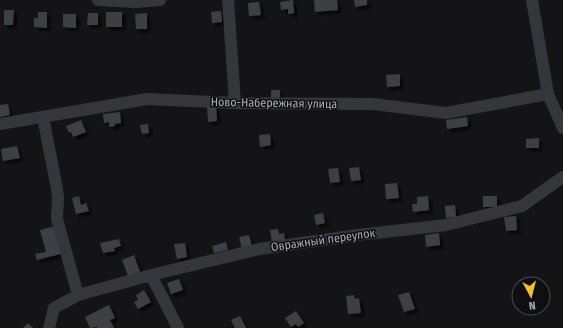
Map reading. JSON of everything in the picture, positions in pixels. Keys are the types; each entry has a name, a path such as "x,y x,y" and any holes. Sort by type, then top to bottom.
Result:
{"street":[{"path":"98,0 136,2 160,0"},
{"path":"228,0 235,102"},
{"path":"532,0 548,94 563,128"},
{"name":"Ново-Набережная улица","path":"0,124 147,99 373,104 446,113 548,94"},
{"path":"42,117 57,189 57,219 78,295"},
{"name":"Овражный переулок","path":"49,328 54,308 78,295 151,275 259,249 358,235 446,225 522,206 563,178"},
{"path":"151,275 178,328"}],"building":[{"path":"293,0 294,13 288,14 288,9 281,10 280,2"},
{"path":"314,0 337,0 338,10 315,12"},
{"path":"354,0 367,0 367,5 355,7"},
{"path":"259,2 261,15 249,16 248,3"},
{"path":"4,10 14,10 13,25 4,25"},
{"path":"221,11 222,22 212,23 211,12"},
{"path":"38,12 47,12 47,28 34,27 34,18 38,18"},
{"path":"106,12 122,12 122,27 106,27"},
{"path":"88,13 98,13 98,25 87,25"},
{"path":"147,13 147,29 136,29 135,14"},
{"path":"63,14 76,14 76,28 63,27"},
{"path":"400,74 400,86 387,87 386,75"},
{"path":"271,90 280,90 280,98 271,99"},
{"path":"8,104 10,115 0,117 0,105"},
{"path":"216,106 217,121 208,122 207,107"},
{"path":"120,112 121,123 109,127 109,122 104,123 103,114"},
{"path":"467,117 468,126 447,129 446,120"},
{"path":"81,120 86,132 73,137 71,132 69,133 66,126"},
{"path":"148,124 149,133 142,134 140,125"},
{"path":"270,134 271,145 260,147 259,135"},
{"path":"539,138 539,148 526,148 526,139"},
{"path":"17,146 20,158 3,161 1,149"},
{"path":"359,167 361,180 351,181 349,168"},
{"path":"338,168 340,182 330,183 328,169"},
{"path":"397,183 399,198 386,199 385,184"},
{"path":"79,196 81,205 86,203 89,211 76,214 72,198"},
{"path":"428,196 429,210 413,212 412,204 417,204 417,197"},
{"path":"483,196 497,196 497,207 483,207"},
{"path":"455,205 456,217 446,218 445,206"},
{"path":"323,213 325,223 316,225 314,215"},
{"path":"516,216 517,230 506,231 504,217"},
{"path":"55,226 64,253 37,260 35,254 46,252 40,230"},
{"path":"278,229 279,234 284,233 285,240 272,243 270,230"},
{"path":"439,233 440,245 426,247 425,235"},
{"path":"249,235 252,246 242,249 239,237"},
{"path":"119,239 121,246 114,248 115,251 103,253 100,243"},
{"path":"226,242 228,250 214,253 212,246"},
{"path":"185,243 187,257 177,259 174,244"},
{"path":"134,255 140,272 128,276 122,260"},
{"path":"179,279 183,290 171,294 167,283"},
{"path":"144,290 151,302 138,309 134,302 138,300 136,295"},
{"path":"409,292 415,309 404,312 398,295"},
{"path":"354,295 355,299 359,298 361,313 348,314 346,296"},
{"path":"109,305 115,318 110,320 114,328 90,328 85,317"},
{"path":"296,311 304,323 298,327 296,324 291,327 285,318"},
{"path":"240,316 246,328 235,328 231,320"},
{"path":"28,323 33,328 23,328"}]}
